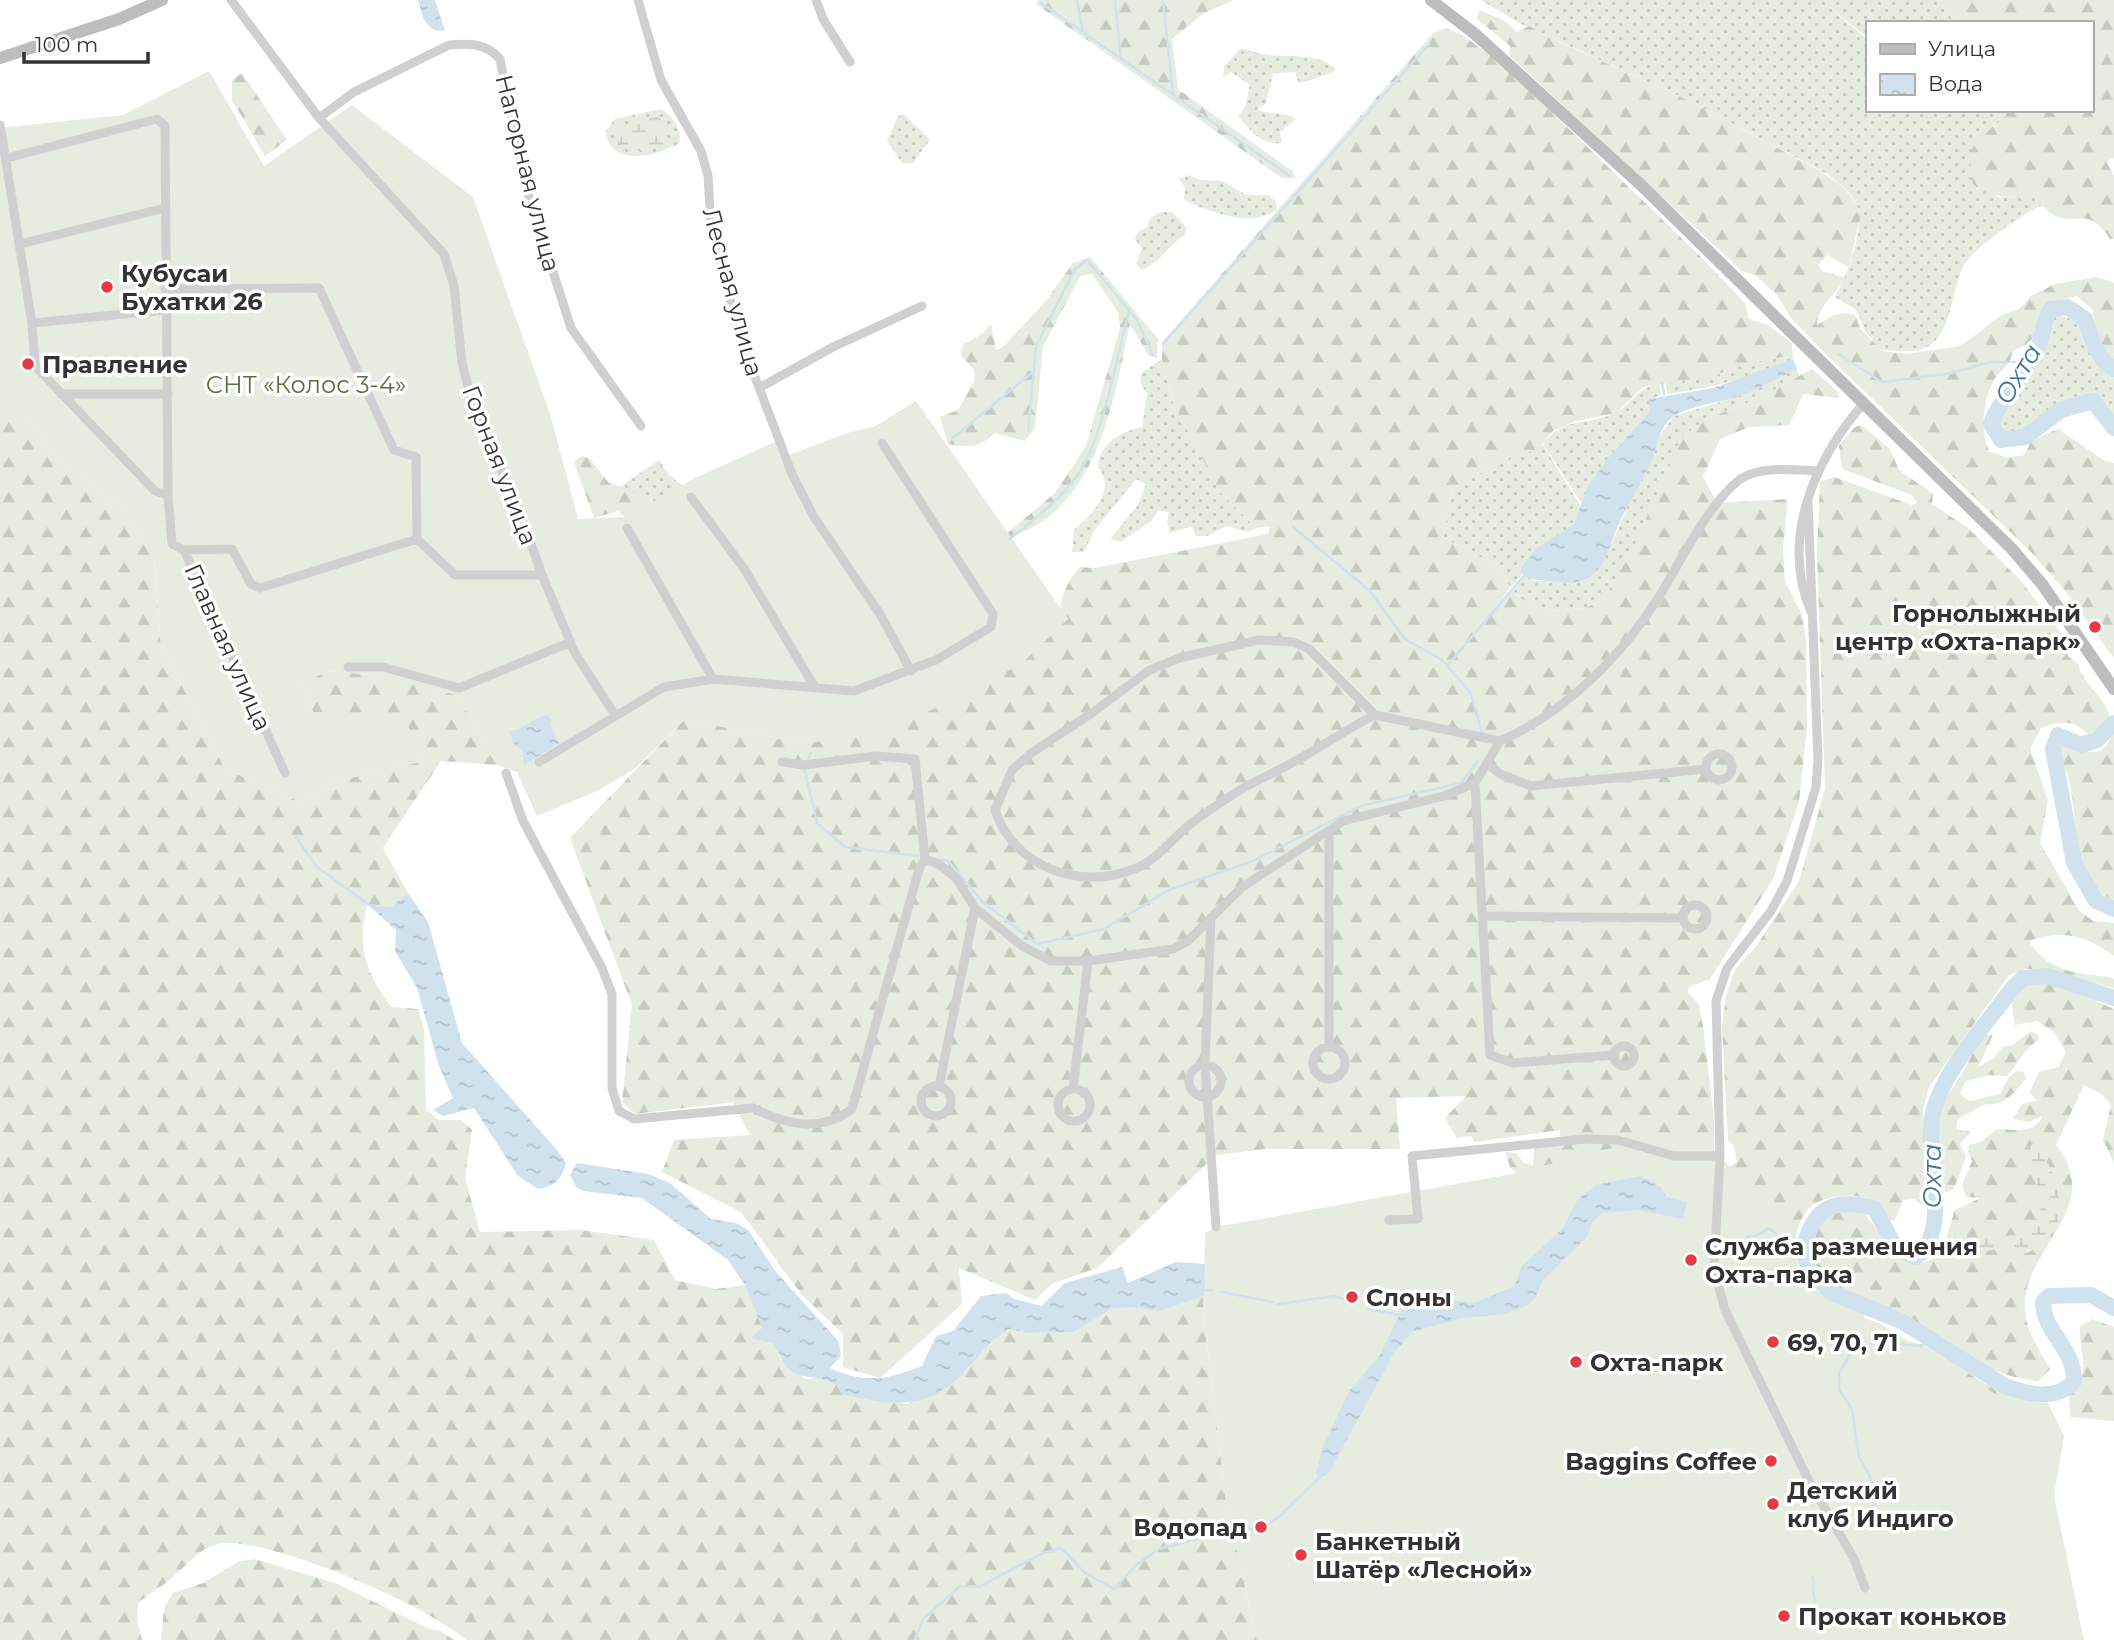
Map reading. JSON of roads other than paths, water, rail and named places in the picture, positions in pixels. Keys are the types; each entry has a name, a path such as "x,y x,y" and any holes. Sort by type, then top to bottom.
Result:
{"street":[{"path":"0,58 119,19 162,0"},
{"name":"Горная улица","path":"231,0 319,118 444,254 454,286 462,363 473,406 521,515 542,575 455,575 417,538"},
{"name":"Лесная улица","path":"638,0 662,80 701,151 708,176 711,225 739,335 762,386 802,496 880,614 911,671"},
{"path":"816,0 823,19 850,62"},
{"path":"1432,0 1483,41 1641,186 2012,549 2061,610 2114,689"},
{"name":"Нагорная улица","path":"319,118 354,92 449,45 465,43 492,51 500,59 526,188 571,328 641,426"},
{"path":"0,125 32,323 35,366 155,491 168,495 164,289 165,126 157,118 7,158"},
{"path":"20,244 165,208"},
{"path":"164,289 320,288 394,450 416,457 417,538 260,588 251,584 232,549 184,550"},
{"path":"762,386 833,346 922,306"},
{"path":"32,323 165,310"},
{"path":"61,394 168,394"},
{"path":"1863,404 1847,422 1818,471 1798,548 1803,593 1814,620 1818,760 1816,788 1787,881 1771,911 1727,968 1716,1001 1720,1156 1714,1269 1724,1306 1807,1477 1854,1559 1865,1588"},
{"path":"538,762 664,687 713,678 854,691 943,657 991,627 993,614 882,443"},
{"path":"925,857 956,878 975,908 1022,946 1051,961 1088,961 1173,949 1188,941 1241,888 1343,821 1444,796 1475,783 1500,741 1562,706 1599,671 1630,636 1661,593 1684,552 1741,479 1765,471 1818,471"},
{"name":"Главная улица","path":"168,495 172,544 184,550 285,773"},
{"path":"691,497 745,570 814,686"},
{"path":"626,528 713,678"},
{"path":"542,575 570,642 615,715"},
{"path":"1375,715 1241,790 1188,826 1158,855 1135,869 1081,877 1052,872 1021,852 1002,830 995,810 1012,770 1030,754 1148,671 1179,658 1259,640 1294,642 1309,649 1375,715 1500,741"},
{"path":"348,667 383,667 459,688 570,642"},
{"path":"506,773 523,821 603,968 612,994 612,1088 619,1111 634,1119 753,1108 769,1117 814,1126 835,1121 852,1109 919,869 925,857 915,759 876,757 804,765 782,762"},
{"path":"1488,763 1500,774 1531,786 1706,769"},
{"path":"1475,783 1490,1055 1513,1063 1614,1055"},
{"path":"1329,832 1329,1047"},
{"path":"939,1086 975,908"},
{"path":"1483,916 1683,918"},
{"path":"1211,918 1205,1065 1216,1227"},
{"path":"1073,1089 1088,961"},
{"path":"1205,1065 1216,1069 1221,1078 1220,1088 1208,1097 1194,1094 1189,1085 1190,1075 1196,1067 1205,1065"},
{"path":"1389,1220 1418,1219 1412,1156 1586,1139 1618,1140 1674,1156 1720,1156"}],"water":[{"path":"418,0 435,0 445,31 434,30 427,23"},
{"path":"1793,359 1797,368 1776,380 1731,399 1683,411 1668,421 1605,558 1593,575 1571,583 1538,580 1523,575 1521,568 1537,548 1574,524 1587,488 1607,459 1650,411 1649,399 1713,388"},
{"path":"546,715 552,720 550,725 559,743 524,765 523,752 515,745 509,732"},
{"path":"408,893 428,922 462,1043 566,1163 562,1174 549,1186 538,1189 518,1176 474,1108 443,1116 433,1110 453,1098 439,1066 417,988 395,951 396,930 367,904 391,907"},
{"path":"577,1163 648,1174 670,1183 711,1219 736,1223 748,1230 776,1272 839,1342 841,1356 830,1368 854,1376 887,1377 922,1366 936,1336 953,1331 981,1296 1006,1293 1014,1299 1041,1306 1065,1283 1122,1267 1128,1283 1176,1262 1205,1264 1204,1296 1160,1311 1129,1307 1111,1309 1074,1332 1026,1333 1009,1329 990,1344 951,1384 922,1399 892,1403 841,1394 839,1386 794,1373 781,1358 774,1343 751,1338 762,1328 745,1285 728,1260 642,1198 583,1191 576,1187 570,1175"},
{"path":"1641,1176 1661,1187 1666,1197 1687,1202 1683,1219 1639,1210 1602,1213 1593,1221 1587,1237 1543,1280 1535,1298 1526,1306 1504,1314 1462,1318 1412,1332 1394,1353 1329,1473 1319,1478 1316,1473 1323,1446 1350,1390 1380,1355 1406,1301 1427,1297 1475,1303 1515,1286 1521,1267 1563,1228 1578,1199 1596,1185"}],"waterway":[{"path":"1077,0 1083,32"},
{"path":"1115,0 1121,59"},
{"path":"1163,0 1173,95"},
{"path":"1041,3 1290,176"},
{"path":"1163,344 1429,44"},
{"path":"1028,431 1036,346 1075,269 1087,260 1137,320 1153,355"},
{"name":"Охта","path":"2114,369 2099,354 2085,319 2067,307 2051,309 2034,355 2001,403 1991,424 2001,440 2025,437 2061,410 2093,401 2114,428"},
{"path":"1010,539 1062,494 1086,460 1102,420 1129,311"},
{"path":"1838,354 1882,382 1947,374 1991,362 2030,362"},
{"path":"953,438 1034,371"},
{"path":"1662,383 1664,394"},
{"path":"1293,527 1370,591 1405,639 1442,660 1470,692 1483,736"},
{"path":"1447,666 1526,573"},
{"name":"Охта","path":"2114,723 2097,740 2081,745 2058,735 2053,749 2074,863 2096,901 2114,909"},
{"path":"807,761 811,753"},
{"path":"935,859 948,861 983,902 1037,944 1104,929 1169,890 1253,861 1361,806 1461,783 1478,761"},
{"path":"804,767 817,823 845,847 918,856"},
{"path":"295,836 317,867 369,905"},
{"name":"Охта","path":"2114,998 2048,976 2023,978 2011,990 1953,1068 1936,1102 1931,1134 1935,1192 1933,1230 1927,1246 1916,1257 1895,1247 1875,1209 1848,1204 1836,1205 1818,1216 1812,1225 1803,1253 1810,1270 1830,1292 1901,1321 2005,1386 2023,1392 2050,1394 2067,1388 2074,1381 2069,1358 2045,1313 2043,1302 2049,1296 2091,1295 2114,1308"},
{"path":"1747,1237 1758,1235 1769,1228 1787,1242 1805,1243"},
{"path":"1203,1290 1212,1290"},
{"path":"1221,1292 1273,1302"},
{"path":"1278,1304 1335,1296 1352,1302"},
{"path":"1367,1309 1401,1315"},
{"path":"1877,1525 1871,1478 1859,1457 1852,1410 1839,1389 1839,1373 1851,1353 1878,1341 1917,1346 1934,1342"},
{"path":"915,1640 923,1619 960,1586 979,1587 1043,1553 1061,1548 1085,1573 1114,1589 1135,1566 1159,1549 1237,1528 1247,1527 1258,1532 1281,1515 1321,1476"},
{"path":"1813,1583 1814,1597"}],"place":[{"name":"Кубусаи Бухатки 26","path":"107,287"},
{"name":"Правление","path":"28,364"},
{"name":"Горнолыжный центр «Охта-парк»","path":"2095,627"},
{"name":"Служба размещения Охта-парка","path":"1691,1260"},
{"name":"Слоны","path":"1352,1297"},
{"name":"69, 70, 71","path":"1773,1342"},
{"name":"Охта-парк","path":"1576,1362"},
{"name":"Baggins Coffee","path":"1771,1461"},
{"name":"Детский клуб Индиго","path":"1773,1504"},
{"name":"Водопад","path":"1261,1527"},
{"name":"Банкетный Шатёр «Лесной»","path":"1301,1555"},
{"name":"Прокат коньков","path":"1784,1616"}],"park label":[{"name":"СНТ «Колос 3-4»","path":"306,384"}]}
